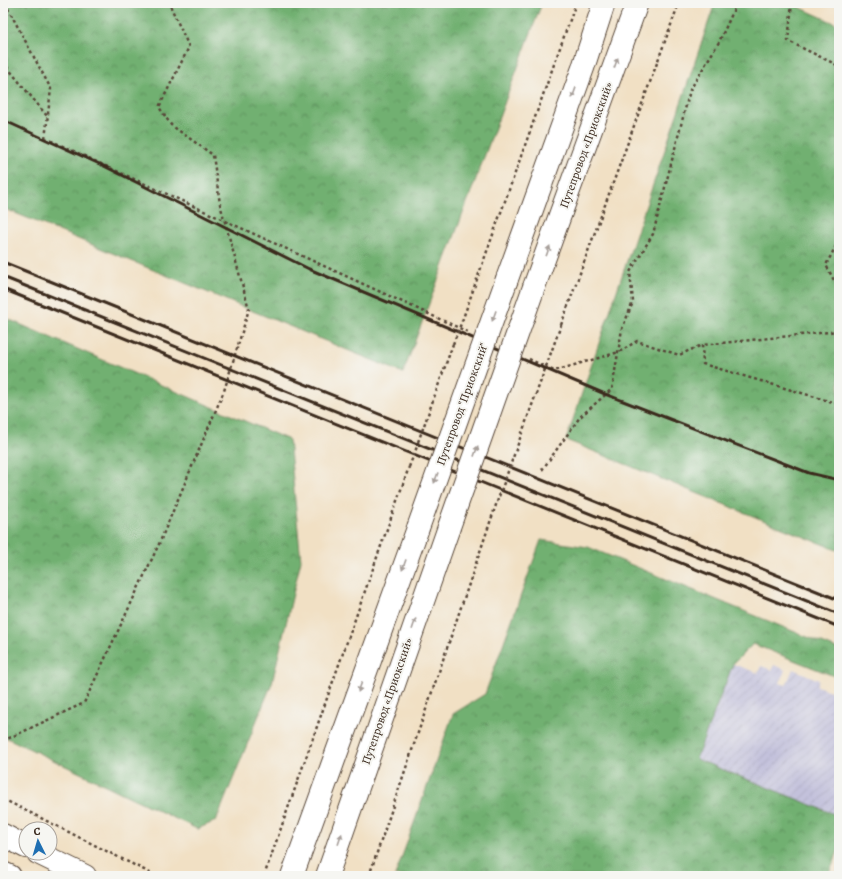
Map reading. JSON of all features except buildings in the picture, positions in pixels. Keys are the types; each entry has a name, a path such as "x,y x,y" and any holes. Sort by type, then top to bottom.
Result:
{"main road":[{"name":"Путепровод \"Приокский\"","path":"292,876 583,68 604,3"},
{"name":"Путепровод «Приокский»","path":"327,876 534,287 637,3"},
{"path":"3,836 18,843"},
{"path":"54,861 85,876"},
{"path":"3,873 10,876"}],"path":[{"path":"5,3 51,89 45,139 475,335"},
{"path":"3,741 84,703 159,544 224,392 249,309 220,204 213,155 171,125 159,107 189,47 169,3"},
{"path":"264,876 576,3"},
{"path":"369,876 478,555 679,3"},
{"path":"542,470 580,417 612,389 622,329 633,302 630,272 653,234 690,90 719,42 737,3"},
{"path":"792,3 788,42 839,66"},
{"path":"3,62 48,116"},
{"path":"839,240 826,264 839,290"},
{"path":"526,358 554,371 619,352 638,341 679,355 702,345 839,331"},
{"path":"702,345 703,364 839,404"},
{"path":"3,799 156,876"}],"shaded area":[{"path":"733,664 758,673 761,666 772,670 774,665 785,670 780,683 786,685 793,669 819,680 817,686 839,694 839,816 696,759"}],"green space":[{"path":"3,3 542,3 403,373 3,208"},
{"path":"715,3 790,3 839,25 839,551 566,440"},
{"path":"3,317 289,440 301,560 272,683 216,821 197,829 3,736"},
{"path":"541,540 588,547 839,650 839,678 753,644 733,664 696,759 839,816 839,849 828,876 395,876 453,714 485,694"}],"railway":[{"path":"3,120 106,167 309,269 605,394 809,473 839,480"},
{"path":"3,262 839,600"},
{"path":"3,277 839,614"},
{"path":"3,289 839,627"}]}
